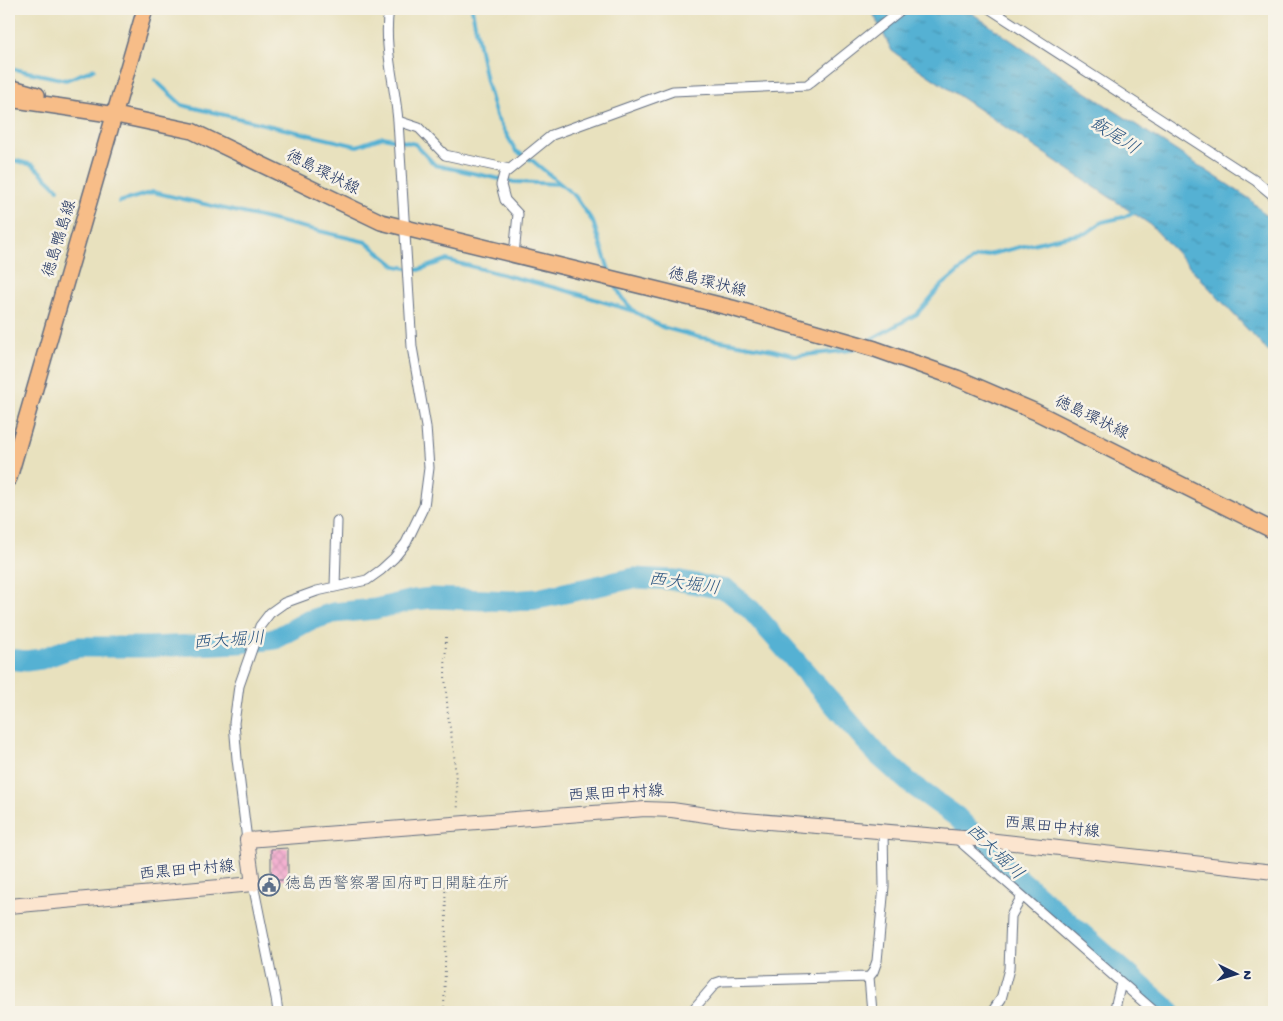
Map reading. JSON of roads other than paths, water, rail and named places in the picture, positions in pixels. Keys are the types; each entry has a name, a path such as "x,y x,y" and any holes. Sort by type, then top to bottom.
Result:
{"main road":[{"name":"徳島鴨島線","path":"9,478 116,115 145,9"},
{"name":"徳島環状線","path":"9,87 116,115 192,131 381,222 732,308 875,349 958,378 1036,412 1274,531"},
{"name":"徳島環状線","path":"9,99 116,115"},
{"name":"西黒田中村線","path":"9,906 253,884 247,840 654,810 672,810 733,819 969,838 1274,872"}],"street":[{"path":"247,840 234,723 239,686 260,626 270,614 284,603 317,591 366,580 381,570 406,543 424,506 429,468 426,427 412,347 400,141 386,26 389,9"},
{"path":"514,255 518,214 505,200 502,185 509,170 552,136 673,91 807,85 902,9"},
{"path":"990,9 1256,182 1274,196"},
{"path":"398,120 419,128 445,155 509,170"},
{"path":"335,587 337,521"},
{"path":"872,1012 869,977 877,961 884,886 884,831"},
{"path":"955,837 1155,1012"},
{"path":"253,884 278,1012"},
{"path":"992,1012 1001,999 1009,968 1011,916 1022,896"},
{"path":"691,1012 716,983 722,981 869,977"},
{"path":"1114,1012 1121,983"}],"water":[{"name":"飯尾川","path":"871,9 966,9 1078,87 1250,199 1274,224 1274,358 1151,225 892,51"}],"waterway":[{"path":"472,9 486,81 496,116 516,151 533,161 575,196 593,222 610,273"},
{"path":"9,68 66,80 94,69"},
{"path":"155,80 182,105 357,146 383,137 415,144 435,165 514,182 560,184"},
{"path":"9,159 33,165 58,189"},
{"path":"119,202 153,192 366,242 396,266 418,270 446,260 572,292 633,311"},
{"path":"866,342 917,314 940,287 975,258 1053,239 1087,233 1102,222 1124,217 1135,211"},
{"path":"615,284 622,298 635,312 662,327 698,337 773,350 796,356 855,348"},
{"name":"西大堀川","path":"9,659 26,661 41,659 79,647 150,647 240,643 275,639 308,621 333,613 375,609 432,598 513,601 537,599 634,578 676,580 727,590 751,610 878,755 911,784 957,817 1008,869 1171,1012"}],"place":[{"name":"徳島西警察署国府町日開駐在所","path":"269,885"}]}
